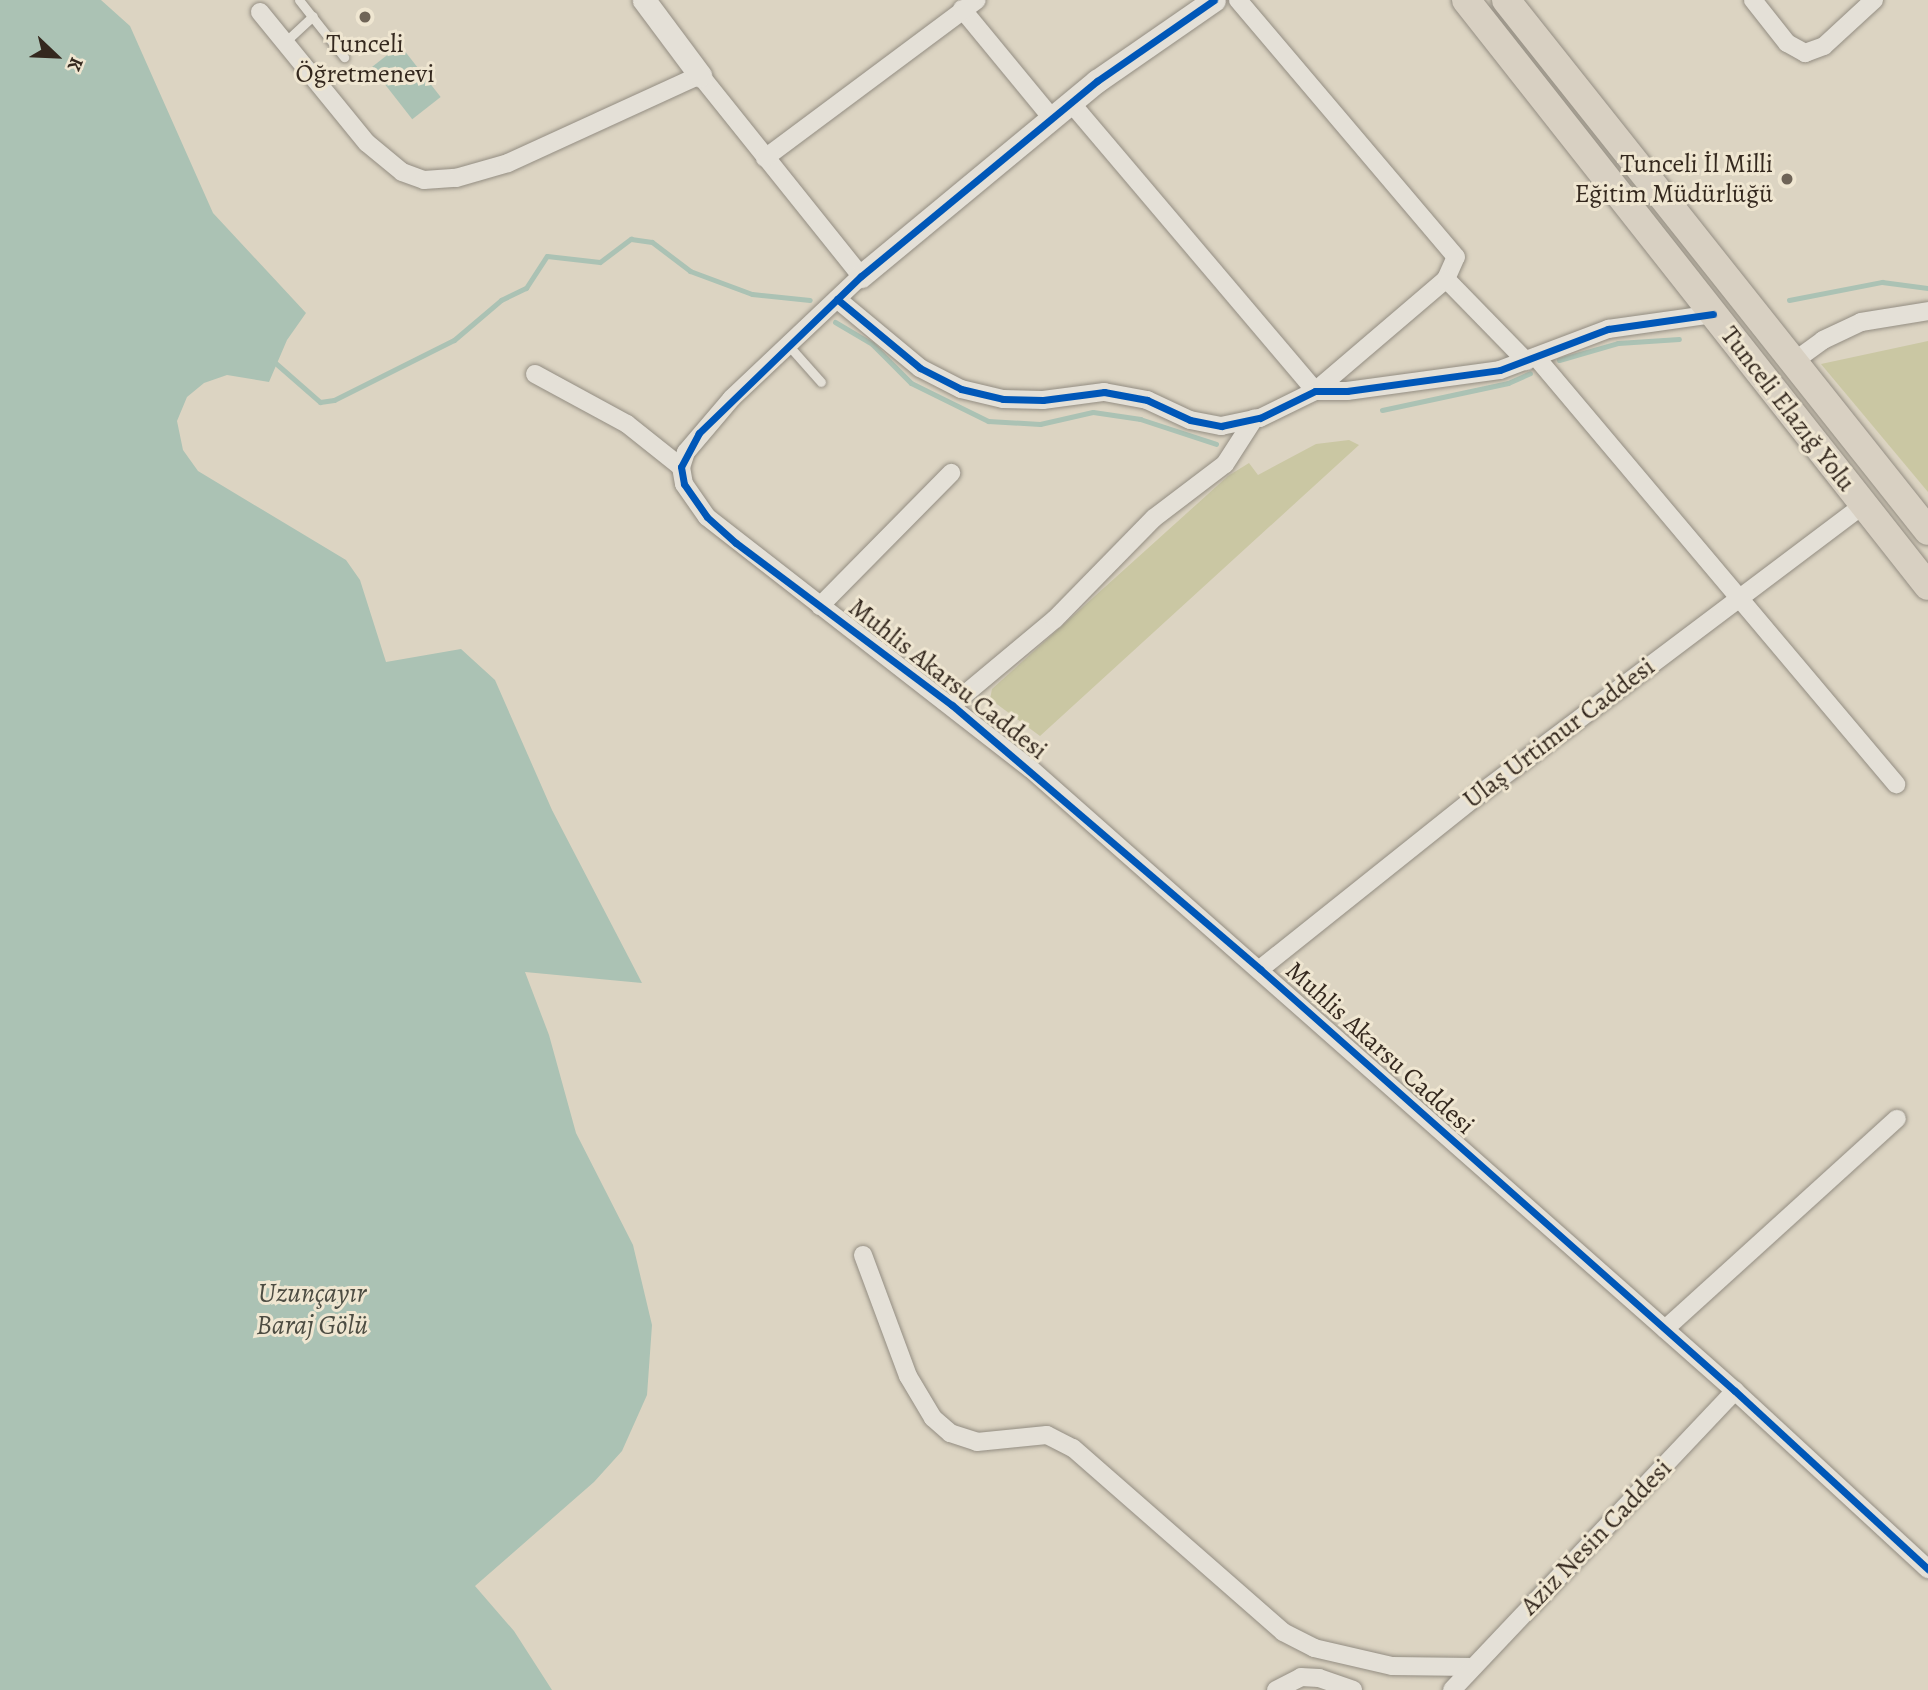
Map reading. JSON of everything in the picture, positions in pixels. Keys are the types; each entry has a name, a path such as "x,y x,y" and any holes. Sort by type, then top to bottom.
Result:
{"main road":[{"name":"Tunceli Elazığ Yolu","path":"1466,0 1928,586"},
{"name":"Tunceli Elazığ Yolu","path":"1506,0 1928,531"}],"street":[{"path":"644,0 765,158 861,276"},
{"path":"535,374 627,424 681,467 699,433 861,276 1097,81 1214,0"},
{"path":"837,299 920,368 961,389 1003,399 1043,400 1104,392 1147,400 1190,420 1221,426 1254,419 1315,391 1446,279 1456,257 1238,0"},
{"path":"1753,0 1787,43 1805,54 1824,46 1874,0"},
{"path":"765,158 969,4 1051,117"},
{"path":"260,12 367,144 402,172 424,180 456,178 508,163 701,75"},
{"path":"1072,104 1315,391 1347,391 1500,370 1608,329 1713,314"},
{"path":"1446,279 1531,359 1741,595 1896,784"},
{"path":"1793,362 1823,340 1861,322 1928,311"},
{"path":"952,705 1055,619 1154,518 1225,464 1254,419"},
{"name":"Muhlis Akarsu Caddesi","path":"681,467 684,484 707,517 952,705 1260,969 1735,1391 1928,1569"},
{"path":"820,606 951,473"},
{"name":"Ulaş Urtimur Caddesi","path":"1260,969 1472,799 1863,505"},
{"path":"1665,1329 1897,1119"},
{"path":"863,1255 908,1376 933,1418 950,1433 977,1442 1047,1435 1073,1448 1283,1632 1314,1648 1392,1666 1472,1667"},
{"name":"Aziz Nesin Caddesi","path":"1454,1686 1735,1391"},
{"path":"1276,1690 1301,1677 1353,1690"},
{"path":"1435,1690 1454,1686"}],"lane":[{"path":"299,0 344,57"},
{"path":"285,42 313,16"},
{"path":"789,346 821,382"}],"shaded area":[{"path":"1928,341 1928,492 1821,364"},
{"path":"1349,440 1359,445 1040,736 990,699 992,689 1228,476 1249,463 1258,475 1316,444"}],"water":[{"name":"Uzunçayır Baraj Gölü","path":"0,0 101,0 130,26 213,213 306,313 287,340 269,382 227,375 204,383 187,397 177,421 183,450 198,471 346,560 360,580 386,662 461,649 495,680 552,810 642,983 525,972 549,1035 576,1133 633,1245 652,1325 647,1395 622,1451 594,1482 475,1586 514,1631 552,1690 0,1690"},
{"path":"400,45 441,97 412,119 372,67"}],"waterway":[{"path":"272,360 320,402 334,400 454,340 501,300 526,288 547,256 600,262 631,239 652,242 690,271 752,294 810,300"},
{"path":"1789,300 1882,282 1928,288"},
{"path":"835,322 872,344 911,383 988,421 1040,424 1093,412 1140,419 1216,444"},
{"path":"1559,360 1618,343 1679,339"},
{"path":"1382,410 1508,383 1530,373"}],"cycle path":[{"path":"1214,0 1097,81 861,276 699,433 681,467 684,484 707,517 736,543 952,705 1260,969 1735,1391 1928,1569"},
{"path":"837,299 920,368 961,389 1003,399 1043,400 1104,392 1147,400 1190,420 1221,426 1260,418 1315,391 1347,391 1500,370 1608,329 1713,314"}],"place":[{"name":"Tunceli Öğretmenevi","path":"365,17"},
{"name":"Tunceli İl Milli Eğitim Müdürlüğü","path":"1787,179"}]}
